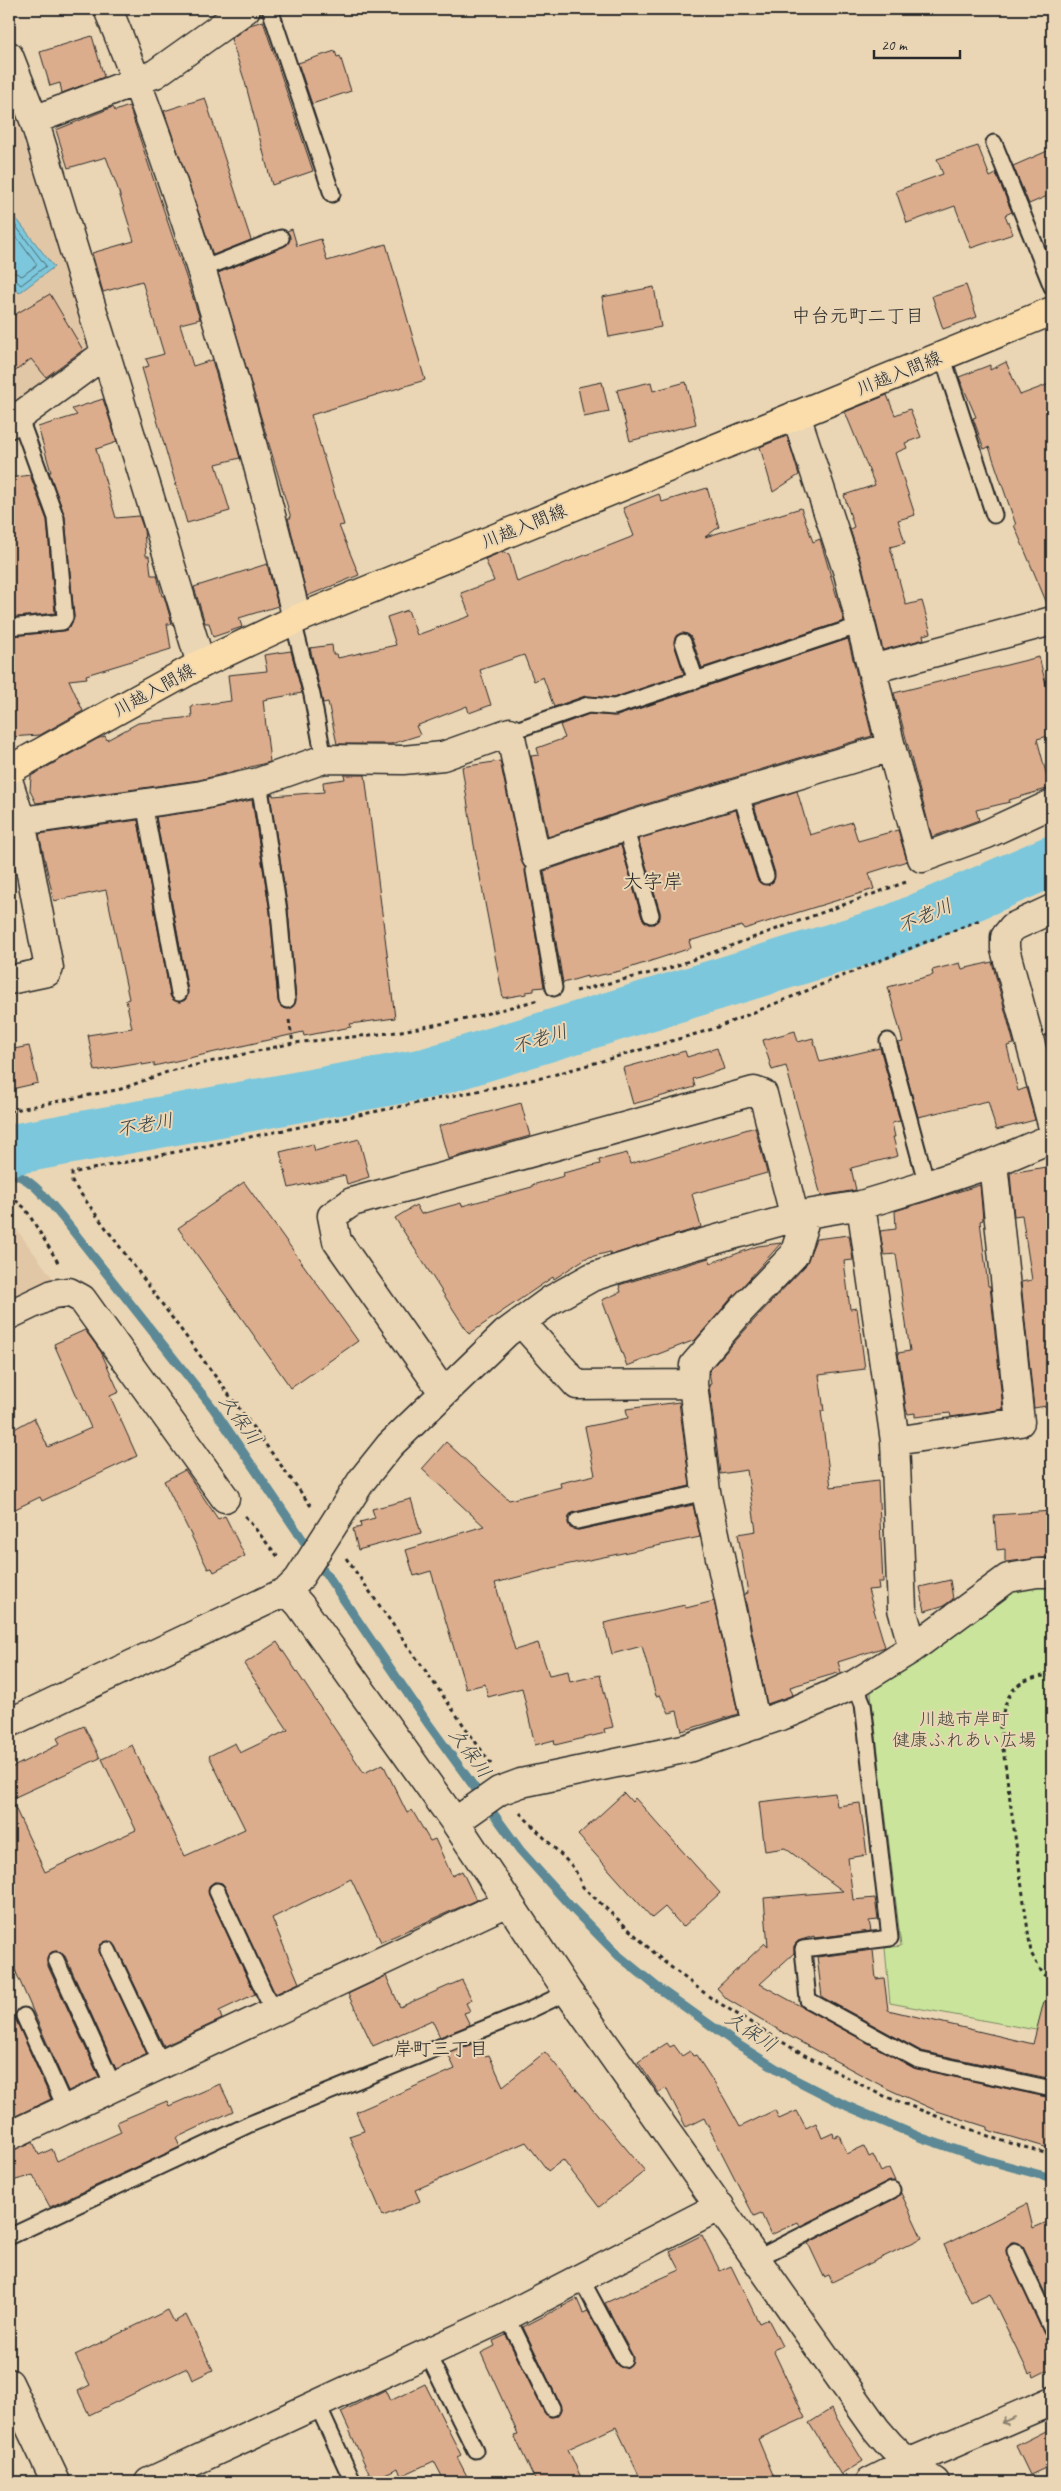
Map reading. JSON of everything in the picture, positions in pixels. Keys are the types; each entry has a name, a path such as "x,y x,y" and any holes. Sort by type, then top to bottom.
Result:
{"main road":[{"name":"川越入間線","path":"9,770 201,664 295,620 1052,311"}],"street":[{"path":"108,9 137,82 200,270 250,433 295,620"},
{"path":"34,120 155,74 246,9"},
{"path":"9,56 34,120 201,664"},
{"path":"14,420 106,354"},
{"path":"796,415 848,573 891,747 922,858 987,834 1052,804"},
{"path":"872,669 1052,621"},
{"path":"22,821 202,795 259,782 324,760 402,760 444,756 510,732 536,857 625,827 891,747"},
{"path":"9,783 22,821 49,968 47,972 9,980"},
{"path":"1052,909 1013,927 1005,937 1004,949 1052,1124"},
{"path":"443,1392 337,1242 332,1216 352,1202 754,1090 763,1094 801,1216 794,1255 742,1309 694,1366 693,1384 706,1492 756,1724"},
{"path":"9,1723 292,1586 332,1547 362,1480 390,1445 506,1333 551,1300 592,1277 664,1254 801,1216 862,1205 993,1163 1052,1138"},
{"path":"895,1441 1020,1422 993,1163"},
{"path":"862,1205 895,1441 902,1609 913,1648"},
{"path":"9,1315 53,1294 69,1292 82,1299 225,1498"},
{"path":"522,1323 576,1385 693,1384"},
{"path":"462,1818 503,1789 521,1782 688,1748 825,1699 855,1684 913,1648 1008,1578 1037,1573 1052,1573"},
{"path":"292,1586 300,1604 462,1818 508,1902 568,1992 876,2429 908,2463 935,2482"},
{"path":"9,2136 508,1902"},
{"path":"150,2482 508,2316 720,2206"},
{"path":"9,2383 56,2482"},
{"path":"870,2482 908,2463 1052,2401"}],"lane":[{"path":"270,9 332,194"},
{"path":"994,143 1052,287"},
{"path":"200,270 281,238"},
{"path":"942,355 994,515"},
{"path":"9,627 62,622 65,617 56,518 14,420"},
{"path":"295,620 324,760"},
{"path":"510,732 588,705 614,707 861,625"},
{"path":"684,642 696,681"},
{"path":"259,782 280,911 287,1000"},
{"path":"740,792 766,876"},
{"path":"144,803 180,992"},
{"path":"625,827 651,915"},
{"path":"536,857 534,871 550,993"},
{"path":"888,1041 927,1185"},
{"path":"577,1521 706,1492"},
{"path":"855,1684 863,1704 890,1938 803,1949 808,2000 918,2060 1052,2090"},
{"path":"217,1891 274,2013"},
{"path":"108,1950 162,2065"},
{"path":"56,1960 114,2087"},
{"path":"9,2237 250,2124 528,2011 568,1992"},
{"path":"24,2016 66,2109"},
{"path":"756,2259 892,2190"},
{"path":"1015,2251 1052,2330"},
{"path":"580,2277 624,2359"},
{"path":"508,2316 552,2408"},
{"path":"427,2353 475,2450"},
{"path":"317,2404 353,2482"}],"path":[{"path":"574,992 667,969 910,881"},
{"path":"311,1507 72,1182 72,1173 546,1077 713,1029 984,918"},
{"path":"9,1111 121,1089 170,1071 293,1044 390,1033 462,1020 550,993"},
{"path":"9,1195 25,1208 64,1272 69,1292"},
{"path":"225,1498 234,1502 280,1560"},
{"path":"332,1547 503,1789 536,1831 541,1833 574,1868 583,1887 663,1961 711,1998 797,2051 879,2094 996,2139 1052,2155"},
{"path":"1052,1675 1033,1677 1012,1689 1003,1706 1000,1727 1031,1953 1043,1974 1052,1980"}],"shaded area":[{"path":"9,96 90,347 9,411"},
{"path":"9,1219 54,1280 9,1304"}],"green space":[{"name":"川越市岸町 健康ふれあい広場","path":"1052,1582 1052,2033 890,2003 885,1948 901,1946 870,1685 1011,1587"}],"water":[{"path":"9,209 54,267 19,293 9,279"}],"building":[{"path":"263,21 313,171 272,185 245,82 231,39 250,25"},
{"path":"92,36 104,77 62,93 60,83 50,86 40,52"},
{"path":"335,51 337,57 340,56 351,91 312,104 298,63"},
{"path":"205,98 251,240 213,255 164,111"},
{"path":"129,106 200,319 180,324 193,366 212,360 240,458 216,464 230,511 187,523 142,368 149,366 146,359 164,354 142,281 103,292 92,253 134,241 117,186 106,157 68,168 56,130 113,107 115,111"},
{"path":"978,146 990,177 996,174 1012,212 1005,215 1013,234 971,248 955,206 907,223 896,191 943,174 937,159"},
{"path":"1052,149 1052,194 1029,204 1013,166"},
{"path":"292,229 297,246 321,239 327,261 386,244 425,380 311,415 344,525 339,526 359,575 307,596 288,518 291,518 218,273 285,246 290,239 287,231"},
{"path":"966,285 977,317 943,329 932,296"},
{"path":"654,287 661,327 609,337 602,297"},
{"path":"50,294 83,350 46,377 31,359 9,376 9,318"},
{"path":"1006,362 1020,395 1052,383 1052,606 1048,606 1014,525 1016,525 989,447 984,449 973,418 976,417 959,377 990,365 990,370"},
{"path":"602,382 609,412 584,417 578,387"},
{"path":"651,382 653,391 686,382 696,424 630,441 617,390"},
{"path":"887,395 895,415 910,409 921,437 905,443 907,448 895,453 915,515 898,520 905,543 890,547 906,605 922,601 931,633 923,635 924,639 883,650 863,569 850,529 854,527 844,495 875,485 845,412"},
{"path":"103,399 117,442 96,449 116,518 139,516 144,530 146,556 149,556 151,575 157,575 172,624 167,624 171,649 86,675 87,678 69,680 83,711 40,735 9,737 9,645 12,645 11,636 63,631 70,627 74,617 65,517 49,472 51,472 38,427 77,415 72,409"},
{"path":"787,436 799,475 773,492 760,447"},
{"path":"30,475 47,520 55,613 9,618 9,478"},
{"path":"707,488 719,527 705,537 801,508 813,542 820,539 844,621 702,668 692,639 689,635 681,633 676,636 674,644 684,674 613,698 585,696 554,707 543,677 534,681 524,655 480,670 491,705 469,713 467,706 416,726 420,735 391,744 337,744 328,702 323,703 310,648 332,645 333,654 337,654 338,658 396,645 387,617 408,610 417,635 470,616 461,593 494,581 485,559 502,552 509,554 517,582 634,536 623,508 659,494 662,502"},
{"path":"267,564 278,606 239,618 242,627 213,637 209,623 205,623 194,587"},
{"path":"848,639 872,736 620,812 548,837 531,756 539,755 537,748 565,738 560,725 589,714 617,716"},
{"path":"291,651 302,693 263,700 270,762 199,780 36,803 30,791 31,776 97,739 105,736 107,740 138,723 192,717 191,706 231,701 228,675 267,671 264,655"},
{"path":"1039,657 1052,708 1052,735 1037,739 1050,788 1009,800 1010,802 976,810 979,820 932,837 894,693"},
{"path":"500,761 521,860 525,868 544,987 534,988 534,991 526,992 526,994 503,998 474,845 462,767"},
{"path":"344,775 365,775 395,1018 350,1024 351,1027 304,1036 303,1032 154,1066 154,1063 142,1065 142,1063 95,1071 88,1035 132,1028 126,1000 129,999 106,890 54,901 39,834 138,820 170,995 172,999 180,1002 185,1000 188,991 156,817 205,810 252,800 270,912 278,1001 283,1008 288,1009 295,1004 296,999 288,910 270,795 324,792 323,782 345,779"},
{"path":"797,791 810,835 852,822 858,841 898,830 907,861 869,873 874,889 744,929 742,926 689,941 691,948 620,971 587,978 587,976 563,983 544,871 621,845 642,918 648,924 654,924 660,918 660,912 638,839 736,810 757,879 760,883 768,885 773,882 775,873 754,805"},
{"path":"992,962 1014,1044 1007,1046 1018,1091 1026,1088 1035,1120 996,1130 988,1101 918,1117 898,1043 903,1042 888,987 933,975 932,970 960,963 962,969"},
{"path":"795,1031 798,1042 813,1038 820,1062 880,1048 900,1121 892,1123 895,1137 893,1137 898,1156 851,1168 856,1190 821,1196 786,1066 772,1070 763,1040"},
{"path":"29,1046 38,1083 12,1089 9,1073 9,1050"},
{"path":"717,1048 724,1069 693,1079 695,1087 633,1104 623,1068 685,1051 687,1057"},
{"path":"521,1103 530,1136 448,1159 439,1126"},
{"path":"755,1127 767,1173 692,1194 701,1227 611,1255 610,1252 586,1258 554,1279 553,1277 469,1334 395,1218 416,1205 421,1214 461,1203 462,1206 532,1187 532,1185 564,1176 563,1173 600,1164 599,1160 627,1153 630,1164"},
{"path":"359,1139 369,1177 347,1184 345,1175 289,1188 280,1152 313,1144 315,1151"},
{"path":"1052,1166 1052,1405 1034,1408 1021,1282 1032,1280 1022,1215 1014,1216 1010,1173"},
{"path":"244,1182 358,1341 291,1388 178,1228"},
{"path":"980,1185 983,1220 980,1221 988,1286 990,1286 1003,1409 951,1417 950,1413 915,1417 915,1413 908,1414 906,1409 898,1353 910,1351 896,1254 884,1255 880,1231 896,1229 895,1211"},
{"path":"849,1235 853,1260 844,1261 850,1309 857,1308 865,1369 819,1375 824,1411 821,1411 831,1487 878,1481 883,1582 878,1582 879,1589 868,1590 885,1647 838,1662 841,1672 790,1687 793,1695 767,1704 744,1594 748,1593 738,1534 756,1531 747,1470 720,1474 709,1371 805,1266 816,1239"},
{"path":"781,1243 695,1340 627,1366 602,1300 621,1292 619,1285 709,1258 711,1263 758,1246"},
{"path":"85,1330 101,1352 119,1392 110,1396 137,1456 42,1501 40,1497 9,1512 9,1432 34,1418 48,1447 91,1428 54,1344"},
{"path":"679,1402 690,1486 575,1512 570,1514 568,1523 570,1528 579,1530 693,1505 700,1537 560,1566 495,1583 515,1650 538,1643 549,1675 568,1671 570,1682 600,1675 613,1727 604,1729 605,1733 555,1745 554,1740 535,1745 522,1688 488,1697 485,1684 466,1689 431,1571 414,1576 406,1550 484,1526 422,1469 446,1442 509,1500 561,1487 560,1483 595,1475 585,1427 628,1418 626,1409"},
{"path":"185,1470 218,1519 225,1516 245,1556 214,1572 212,1568 208,1569 164,1481"},
{"path":"411,1499 421,1533 358,1550 353,1529 361,1527 360,1522 375,1518 372,1509"},
{"path":"1052,1511 1052,1557 1005,1562 1005,1549 997,1550 994,1515"},
{"path":"950,1580 953,1599 945,1605 925,1611 920,1587"},
{"path":"714,1601 738,1714 682,1731 677,1711 669,1713 660,1695 656,1696 642,1646 612,1654 604,1623 685,1605 686,1608"},
{"path":"277,1642 364,1773 383,1764 407,1813 412,1810 430,1841 435,1839 452,1876 462,1871 476,1900 381,1942 351,1879 272,1918 299,1983 275,1994 225,1887 222,1883 214,1882 209,1886 209,1895 255,1994 219,2011 222,2019 164,2046 116,1946 109,1941 104,1942 99,1949 100,1954 147,2054 116,2069 65,1956 57,1951 52,1952 47,1959 47,1964 99,2077 68,2091 15,1970 9,1973 9,1769 60,1744 57,1738 84,1726 100,1758 11,1799 45,1872 136,1830 102,1759 132,1745 185,1856 245,1829 209,1756 235,1743 240,1753 288,1730 244,1664"},
{"path":"624,1793 632,1802 635,1798 720,1893 683,1927 665,1907 652,1918 578,1835"},
{"path":"835,1793 837,1806 860,1803 867,1855 848,1858 853,1900 875,1898 878,1920 869,1921 871,1931 814,1938 814,1936 798,1941 794,1946 794,1953 760,1984 914,2068 1052,2098 1052,2149 987,2130 987,2127 937,2111 888,2089 789,2036 727,1999 717,1988 765,1943 768,1946 764,1898 843,1891 785,1848 765,1851 759,1802"},
{"path":"873,1950 876,1979 884,1978 888,2010 1033,2044 1044,2001 1052,2002 1052,2079 921,2051 822,1997 817,1957"},
{"path":"386,1976 400,2007 462,1980 472,2000 466,2003 470,2011 464,2013 470,2025 440,2037 432,2020 373,2046 348,1994"},
{"path":"15,2018 51,2099 9,2119 9,2021"},
{"path":"478,2042 485,2056 489,2055 503,2086 545,2052 645,2171 599,2207 563,2160 548,2171 526,2142 415,2190 420,2201 383,2216 349,2136 364,2131 356,2112 455,2069 448,2054"},
{"path":"667,2043 670,2047 674,2045 682,2056 690,2051 693,2056 696,2055 740,2127 775,2110 779,2119 797,2111 806,2128 816,2123 822,2138 833,2133 834,2137 839,2135 847,2154 864,2146 869,2157 873,2155 881,2172 889,2168 895,2181 888,2182 800,2226 798,2222 771,2235 761,2213 754,2216 704,2118 686,2127 666,2088 659,2093 638,2062"},
{"path":"220,2084 233,2111 176,2138 180,2147 50,2207 33,2175 9,2182 9,2151 33,2142 39,2155 52,2149 57,2161 121,2132 117,2122 167,2101 169,2106"},
{"path":"901,2193 922,2238 832,2282 829,2275 824,2277 808,2243 896,2198"},
{"path":"1027,2204 1033,2228 1052,2220 1052,2308 1023,2247 1016,2242 1011,2242 1006,2250 1044,2334 1052,2339 1052,2368 1034,2377 1032,2372 1029,2374 990,2294 971,2303 944,2245"},
{"path":"702,2235 720,2271 731,2266 759,2323 768,2319 782,2346 773,2350 805,2418 758,2439 776,2482 642,2482 616,2427 568,2449 583,2482 536,2482 514,2435 518,2434 481,2353 495,2346 493,2341 506,2335 544,2412 551,2417 557,2416 561,2409 560,2404 523,2327 577,2299 583,2313 588,2311 616,2364 620,2367 628,2367 632,2363 632,2355 605,2303 680,2270 670,2251"},
{"path":"168,2310 174,2322 186,2315 213,2370 192,2380 187,2368 89,2415 78,2391 90,2385 75,2355"},
{"path":"425,2384 461,2455 457,2457 470,2482 445,2482 434,2461 401,2476 398,2468 372,2480 341,2412 385,2390 390,2401"},
{"path":"831,2409 863,2461 841,2475 809,2423"},
{"path":"1052,2428 1052,2465 1030,2475 1016,2446"}],"waterway":[{"name":"不老川","path":"9,1150 428,1073 891,931 1052,861"},
{"name":"久保川","path":"9,1173 25,1179 45,1197 213,1408 427,1722 520,1850 572,1908 619,1956 657,1987 734,2042 790,2077 847,2106 922,2138 986,2160 1052,2178"}],"district":[{"name":"中台元町二丁目","path":"858,316"},
{"name":"大字岸","path":"653,881"},
{"name":"岸町三丁目","path":"441,2049"}]}
